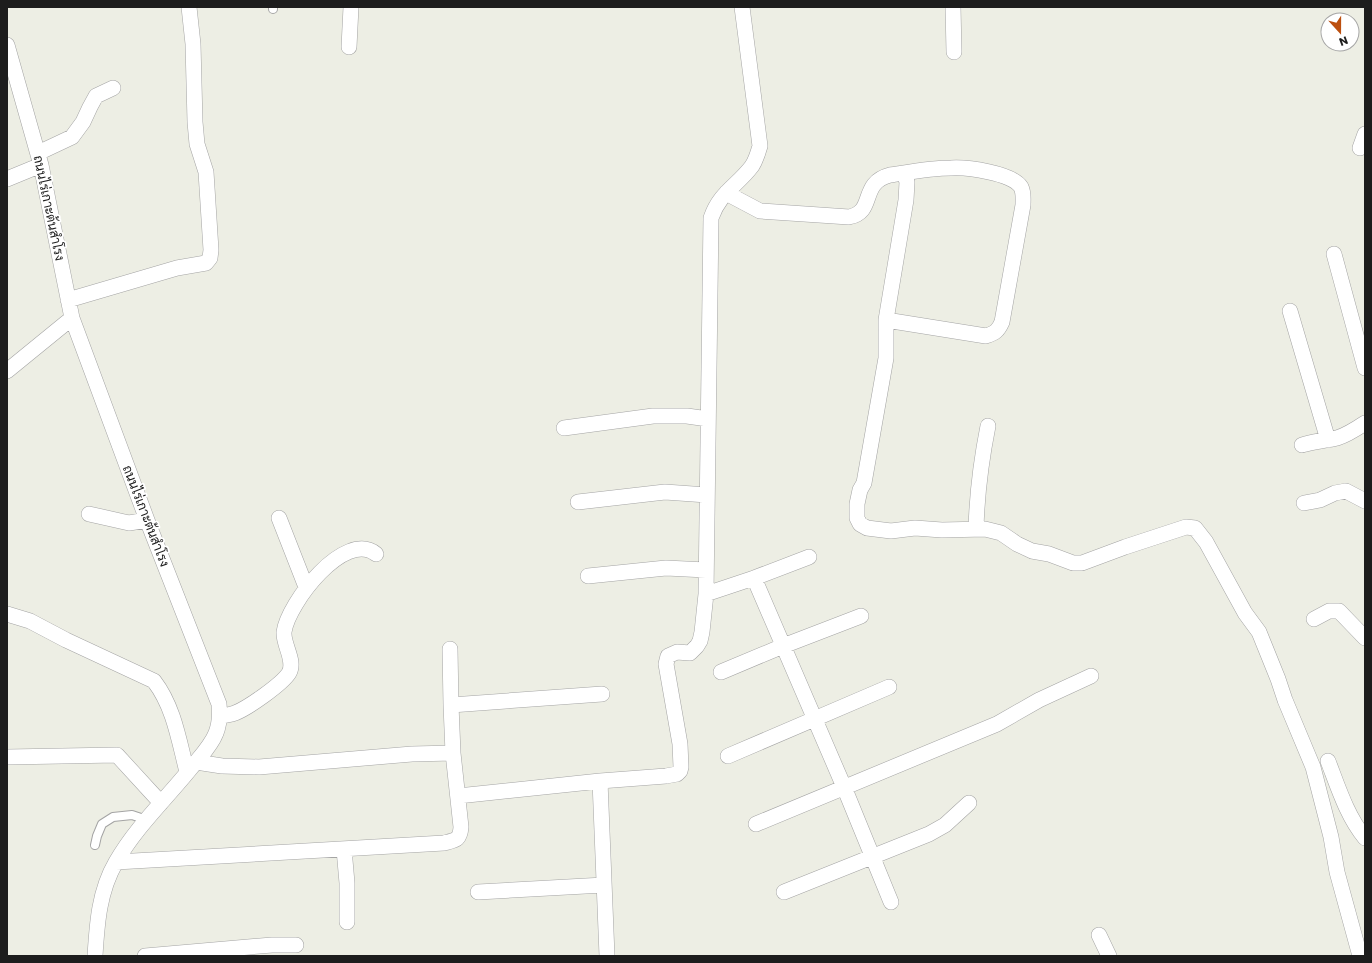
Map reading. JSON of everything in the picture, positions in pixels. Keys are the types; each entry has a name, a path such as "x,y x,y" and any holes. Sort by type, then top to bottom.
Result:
{"street":[{"path":"68,300 177,268 206,263 210,258 211,250 206,172 197,144 195,122 193,44 190,7"},
{"path":"349,47 351,7"},
{"path":"458,796 600,781 666,776 677,774 682,767 680,744 666,664 668,656 677,652 690,653 697,646 702,632 706,594 711,218 719,200 752,166 760,146 742,7"},
{"path":"953,7 954,52"},
{"name":"ถนนไร่เกาะต้นสำโรง","path":"8,52 39,159 72,318 219,704 220,717 216,733 208,747 147,820 116,862 104,886 98,918 95,956"},
{"path":"7,179 72,137 83,122 96,96 113,88"},
{"path":"726,193 760,211 849,217 862,211 871,190 879,179 890,175 952,168 998,175 1016,182 1021,188 1024,197 1002,322 999,329 994,334 986,336 886,320"},
{"path":"904,173 907,190 886,320 886,358 864,483 860,490 857,504 857,518 860,524 867,528 891,531 915,528 942,530 985,529 1001,533 1017,544 1032,551 1049,554 1073,563 1082,563 1186,527 1192,527 1200,532 1245,613 1259,632 1313,767 1331,837 1337,872 1360,956"},
{"path":"1334,254 1365,368"},
{"path":"1290,311 1328,440"},
{"path":"7,372 72,318"},
{"path":"564,428 653,416 687,416 708,420"},
{"path":"1302,445 1314,441 1328,440 1350,432 1365,423"},
{"path":"976,529 980,468 988,426"},
{"path":"1304,503 1320,500 1335,493 1346,491 1365,501"},
{"path":"578,502 666,492 707,495"},
{"path":"89,514 129,523 148,520"},
{"path":"279,518 306,587"},
{"path":"220,717 236,713 255,702 279,684 290,672 292,665 285,641 284,631 290,616 306,587 313,578 337,558 355,549 364,548 376,554"},
{"path":"706,594 754,578 808,557"},
{"path":"588,576 666,568 706,570"},
{"path":"754,578 844,787 891,902"},
{"path":"1314,619 1329,611 1339,611 1365,638"},
{"path":"7,614 30,621 66,640 154,681 161,690 171,712 192,767 259,767 453,752"},
{"path":"721,672 861,616"},
{"path":"116,862 444,843 456,840 460,835 461,828 453,752 450,704 450,649"},
{"path":"756,824 997,724 1038,700 1091,676"},
{"path":"728,756 889,687"},
{"path":"450,704 602,694"},
{"path":"7,757 117,755 161,803"},
{"path":"1328,761 1346,808 1365,838"},
{"path":"600,781 607,956"},
{"path":"784,892 929,834 945,825 969,803"},
{"path":"344,849 347,883 347,922"},
{"path":"478,892 604,885"},
{"path":"1099,935 1109,956"},
{"path":"146,956 272,945 296,945"}],"lane":[{"path":"95,845 102,824 114,817 132,815 147,820"}]}
